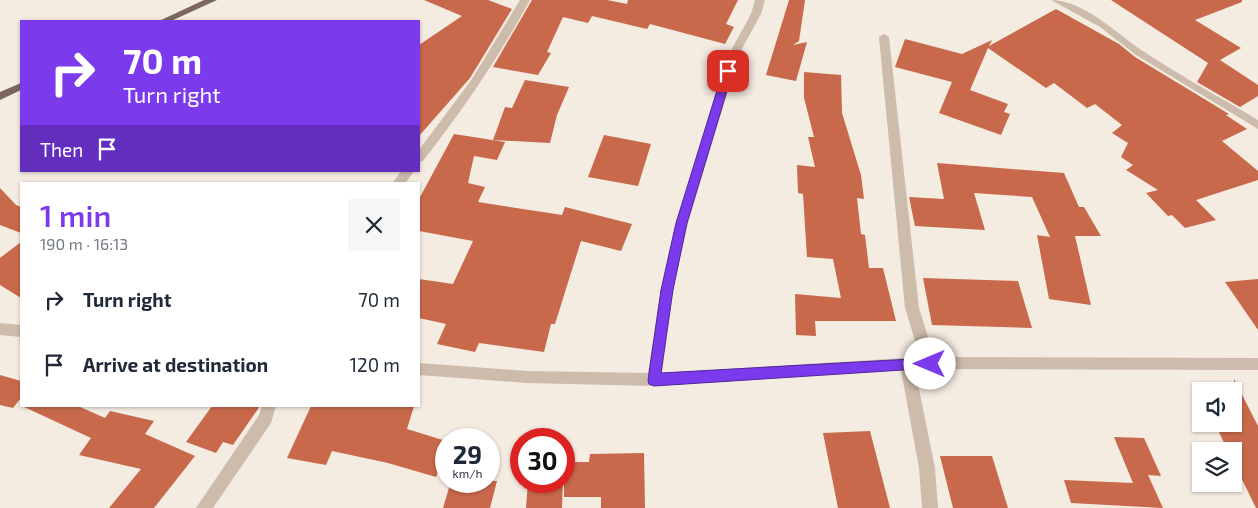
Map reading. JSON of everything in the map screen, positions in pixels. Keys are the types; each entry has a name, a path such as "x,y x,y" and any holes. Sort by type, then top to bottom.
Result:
{"main road":[{"path":"166,20 212,0"},
{"path":"0,96 20,86"}],"street":[{"path":"420,157 439,133 486,64 525,0"},
{"path":"654,380 667,290 682,223 734,54 756,14 760,0"},
{"path":"1056,0 1103,25 1140,53 1258,125"},
{"path":"884,37 912,308 930,364"},
{"path":"400,182 407,172"},
{"path":"0,329 20,330"},
{"path":"907,364 927,468 930,508"},
{"path":"420,369 527,377 654,380 907,364 1258,364"},
{"path":"204,508 266,418 270,407"}],"building":[{"path":"424,0 488,0 512,9 470,78 420,135 420,44 462,16"},
{"path":"532,0 607,0 627,4 628,0 738,0 726,24 734,27 725,44 650,24 647,29 592,16 588,23 563,17 547,52 551,53 538,75 493,67"},
{"path":"789,0 805,0 799,41 793,45 807,42 796,81 766,75"},
{"path":"1111,0 1242,0 1242,2 1195,20 1241,48 1220,60 1258,85 1258,96 1240,107 1197,82 1208,63"},
{"path":"1056,9 1119,44 1135,57 1229,114 1226,115 1247,129 1222,141 1258,171 1258,180 1196,200 1216,220 1185,228 1172,215 1168,216 1146,193 1158,190 1126,170 1133,165 1121,157 1128,143 1112,133 1122,125 1095,104 1087,108 1054,83 1046,88 988,48 970,90 1008,104 1004,112 1010,114 1001,135 939,113 952,82 895,67 905,39 962,54 992,40 989,46"},
{"path":"804,72 841,75 842,113 861,175 864,199 857,198 861,234 865,235 869,268 883,268 896,321 815,321 816,336 796,335 795,294 841,298 833,259 807,257 803,194 798,193 797,165 815,167 808,137 814,137 804,98"},
{"path":"525,80 569,87 557,115 550,143 493,140 505,107 512,108"},
{"path":"454,134 505,142 497,160 474,156 468,183 485,187 478,202 562,215 565,207 632,224 621,251 581,241 555,324 551,324 544,352 479,343 475,352 437,344 446,324 420,318 420,279 453,284 473,241 420,231 420,197"},
{"path":"604,135 651,144 638,186 588,177"},
{"path":"937,163 1064,173 1079,207 1084,207 1101,236 1075,236 1091,305 1049,299 1037,235 1050,237 1032,197 974,193 985,230 915,226 909,197 944,199"},
{"path":"0,188 16,205 20,207 20,233 0,225"},
{"path":"20,243 20,297 0,285 0,258"},
{"path":"923,278 1018,281 1032,328 932,325"},
{"path":"1258,279 1258,330 1225,282"},
{"path":"0,375 20,381 20,399 13,408 0,405"},
{"path":"1242,395 1258,426 1258,508 1256,508 1242,479 1242,442 1224,442 1219,432 1242,432"},
{"path":"24,407 80,407 105,418 110,411 154,421 145,434 195,456 154,508 109,508 141,469 79,455 91,438"},
{"path":"211,407 259,407 233,445 223,442 216,453 186,442"},
{"path":"311,407 414,407 407,429 435,438 435,477 388,463 332,451 326,465 287,458"},
{"path":"870,431 890,508 838,508 823,433"},
{"path":"1114,437 1144,438 1161,476 1148,475 1163,508 1071,503 1064,480 1133,483"},
{"path":"644,453 645,508 601,508 601,497 564,497 564,493 575,493 575,462 589,462 590,454"},
{"path":"940,456 992,456 1008,508 953,508"},
{"path":"447,493 494,493 490,508 443,508"},
{"path":"527,493 563,493 562,508 526,508"}],"route":[{"path":"728,71 694,178 682,223 667,290 654,380 930,364"}]}
